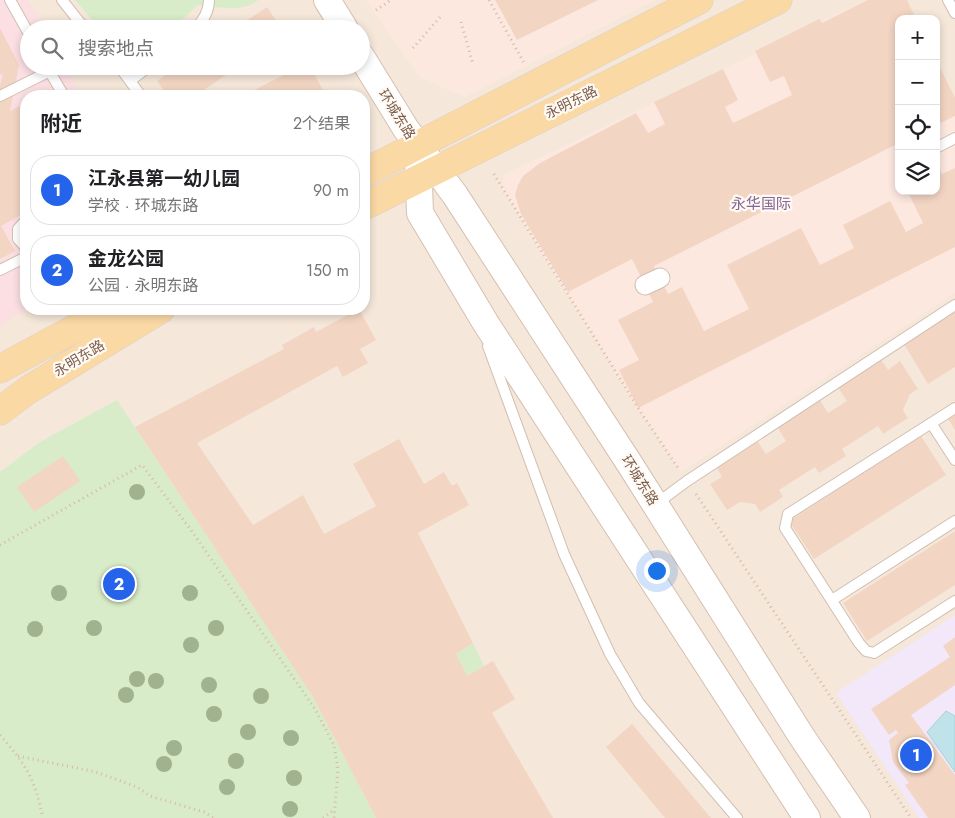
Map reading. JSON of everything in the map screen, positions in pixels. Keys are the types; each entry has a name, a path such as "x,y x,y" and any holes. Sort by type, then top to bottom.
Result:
{"main road":[{"path":"327,0 339,20"},
{"path":"370,170 699,0"},
{"name":"永明东路","path":"370,203 778,0"},
{"name":"环城东路","path":"370,70 417,146 428,175 460,203 802,737 857,818"},
{"path":"428,175 420,213 466,290 807,818"},
{"name":"永明东路","path":"0,369 104,321 132,315"},
{"name":"永明东路","path":"0,411 28,390 104,321"}],"lane":[{"path":"10,0 21,20"},
{"path":"62,0 78,20"},
{"path":"203,20 209,7 209,0"},
{"path":"948,0 955,14"},
{"path":"0,96 37,75"},
{"path":"52,75 60,90"},
{"path":"127,75 137,90"},
{"path":"131,80 138,75"},
{"path":"940,146 955,138"},
{"path":"20,228 18,230 18,239 20,241"},
{"path":"0,270 20,260"},
{"path":"466,290 533,464 564,554 610,654 639,703 737,818"},
{"path":"655,505 687,481 955,305"},
{"path":"955,408 788,514 785,528 866,651 874,652 955,601"},
{"path":"931,423 955,460"},
{"path":"832,600 955,521"}],"path":[{"path":"376,10 391,0"},
{"path":"489,0 526,66"},
{"path":"413,48 442,16"},
{"path":"462,22 473,64"},
{"path":"494,174 638,408 912,818"},
{"path":"0,545 142,465 191,530 315,709 334,745 338,769 334,818"},
{"path":"0,734 24,762 37,790 43,818"},
{"path":"18,756 96,772 137,787 150,796 204,812 214,818"},
{"path":"323,818 334,809"}],"shaded area":[{"path":"0,0 955,0 955,818 0,818"},
{"path":"0,0 28,0 39,20 20,20 20,75 70,75 78,90 20,90 20,313 0,325"},
{"path":"366,0 655,0 465,97 420,77"},
{"name":"永华国际","path":"867,0 907,0 914,15 895,15 895,195 940,195 940,67 955,97 955,293 681,472 638,408 502,188 504,175"},
{"path":"955,615 955,818 919,818 836,693"}],"green space":[{"path":"75,0 258,0 244,7 237,8 198,5 182,20 92,20"},
{"path":"117,400 313,697 376,818 0,818 0,472 40,442"},
{"path":"473,643 484,666 467,676 456,654"}],"water":[{"path":"946,711 955,716 955,772 927,732"}],"building":[{"path":"495,0 598,0 517,40"},
{"name":"永华国际","path":"868,0 907,0 914,15 895,15 895,145 654,266 668,294 682,287 704,331 749,309 727,265 801,228 820,265 854,248 843,225 890,201 906,232 923,223 909,195 940,195 940,170 942,174 955,168 955,247 638,408 619,370 639,360 618,320 653,302 632,259 568,292 521,214 515,195 518,185 523,176 540,163 636,113 648,133 665,124 654,102 723,69 738,100 725,107 733,123 792,95 784,76 770,82 755,51 819,19 822,23"},
{"path":"267,7 276,20 248,20"},
{"path":"0,28 19,65 10,111 20,106 20,215 1,226 15,251 0,259 0,86 3,73 0,75"},
{"path":"940,68 955,97 955,116 940,123"},
{"path":"166,75 226,75 204,90 164,90 157,81"},
{"path":"284,75 315,75 323,90 255,90"},
{"path":"955,312 955,367 928,384 904,344"},
{"path":"348,315 362,315 376,340 360,349 368,363 343,377 337,366 197,443 253,525 303,495 324,534 376,506 353,464 399,439 424,484 444,472 452,486 457,483 469,505 418,533 473,643 456,654 467,676 493,661 515,699 492,713 553,818 376,818 313,697 135,427 284,349 282,345 314,327 316,332"},
{"path":"880,358 888,370 900,361 918,389 910,394 903,410 908,418 883,434 878,426 842,449 846,456 819,473 815,467 779,490 783,497 760,512 755,504 740,502 727,510 710,484 722,477 715,465 756,439 766,454 786,441 776,425 818,397 828,413 847,401 837,386"},
{"path":"955,415 955,430 948,419"},
{"path":"921,436 946,475 814,559 789,521"},
{"path":"63,456 80,481 34,512 17,487"},
{"path":"955,531 955,585 867,641 843,603"},
{"path":"955,637 955,685 911,715 955,775 955,818 928,818 905,785 909,783 893,762 889,740 898,733 896,730 889,735 871,709 950,657 943,646"},
{"path":"632,724 711,818 665,818 606,747"}],"place":[{"name":"金龙公园","path":"119,584"},
{"name":"江永县第一幼儿园","path":"916,755"}],"district":[{"name":"永华国际","path":"761,204"}]}
